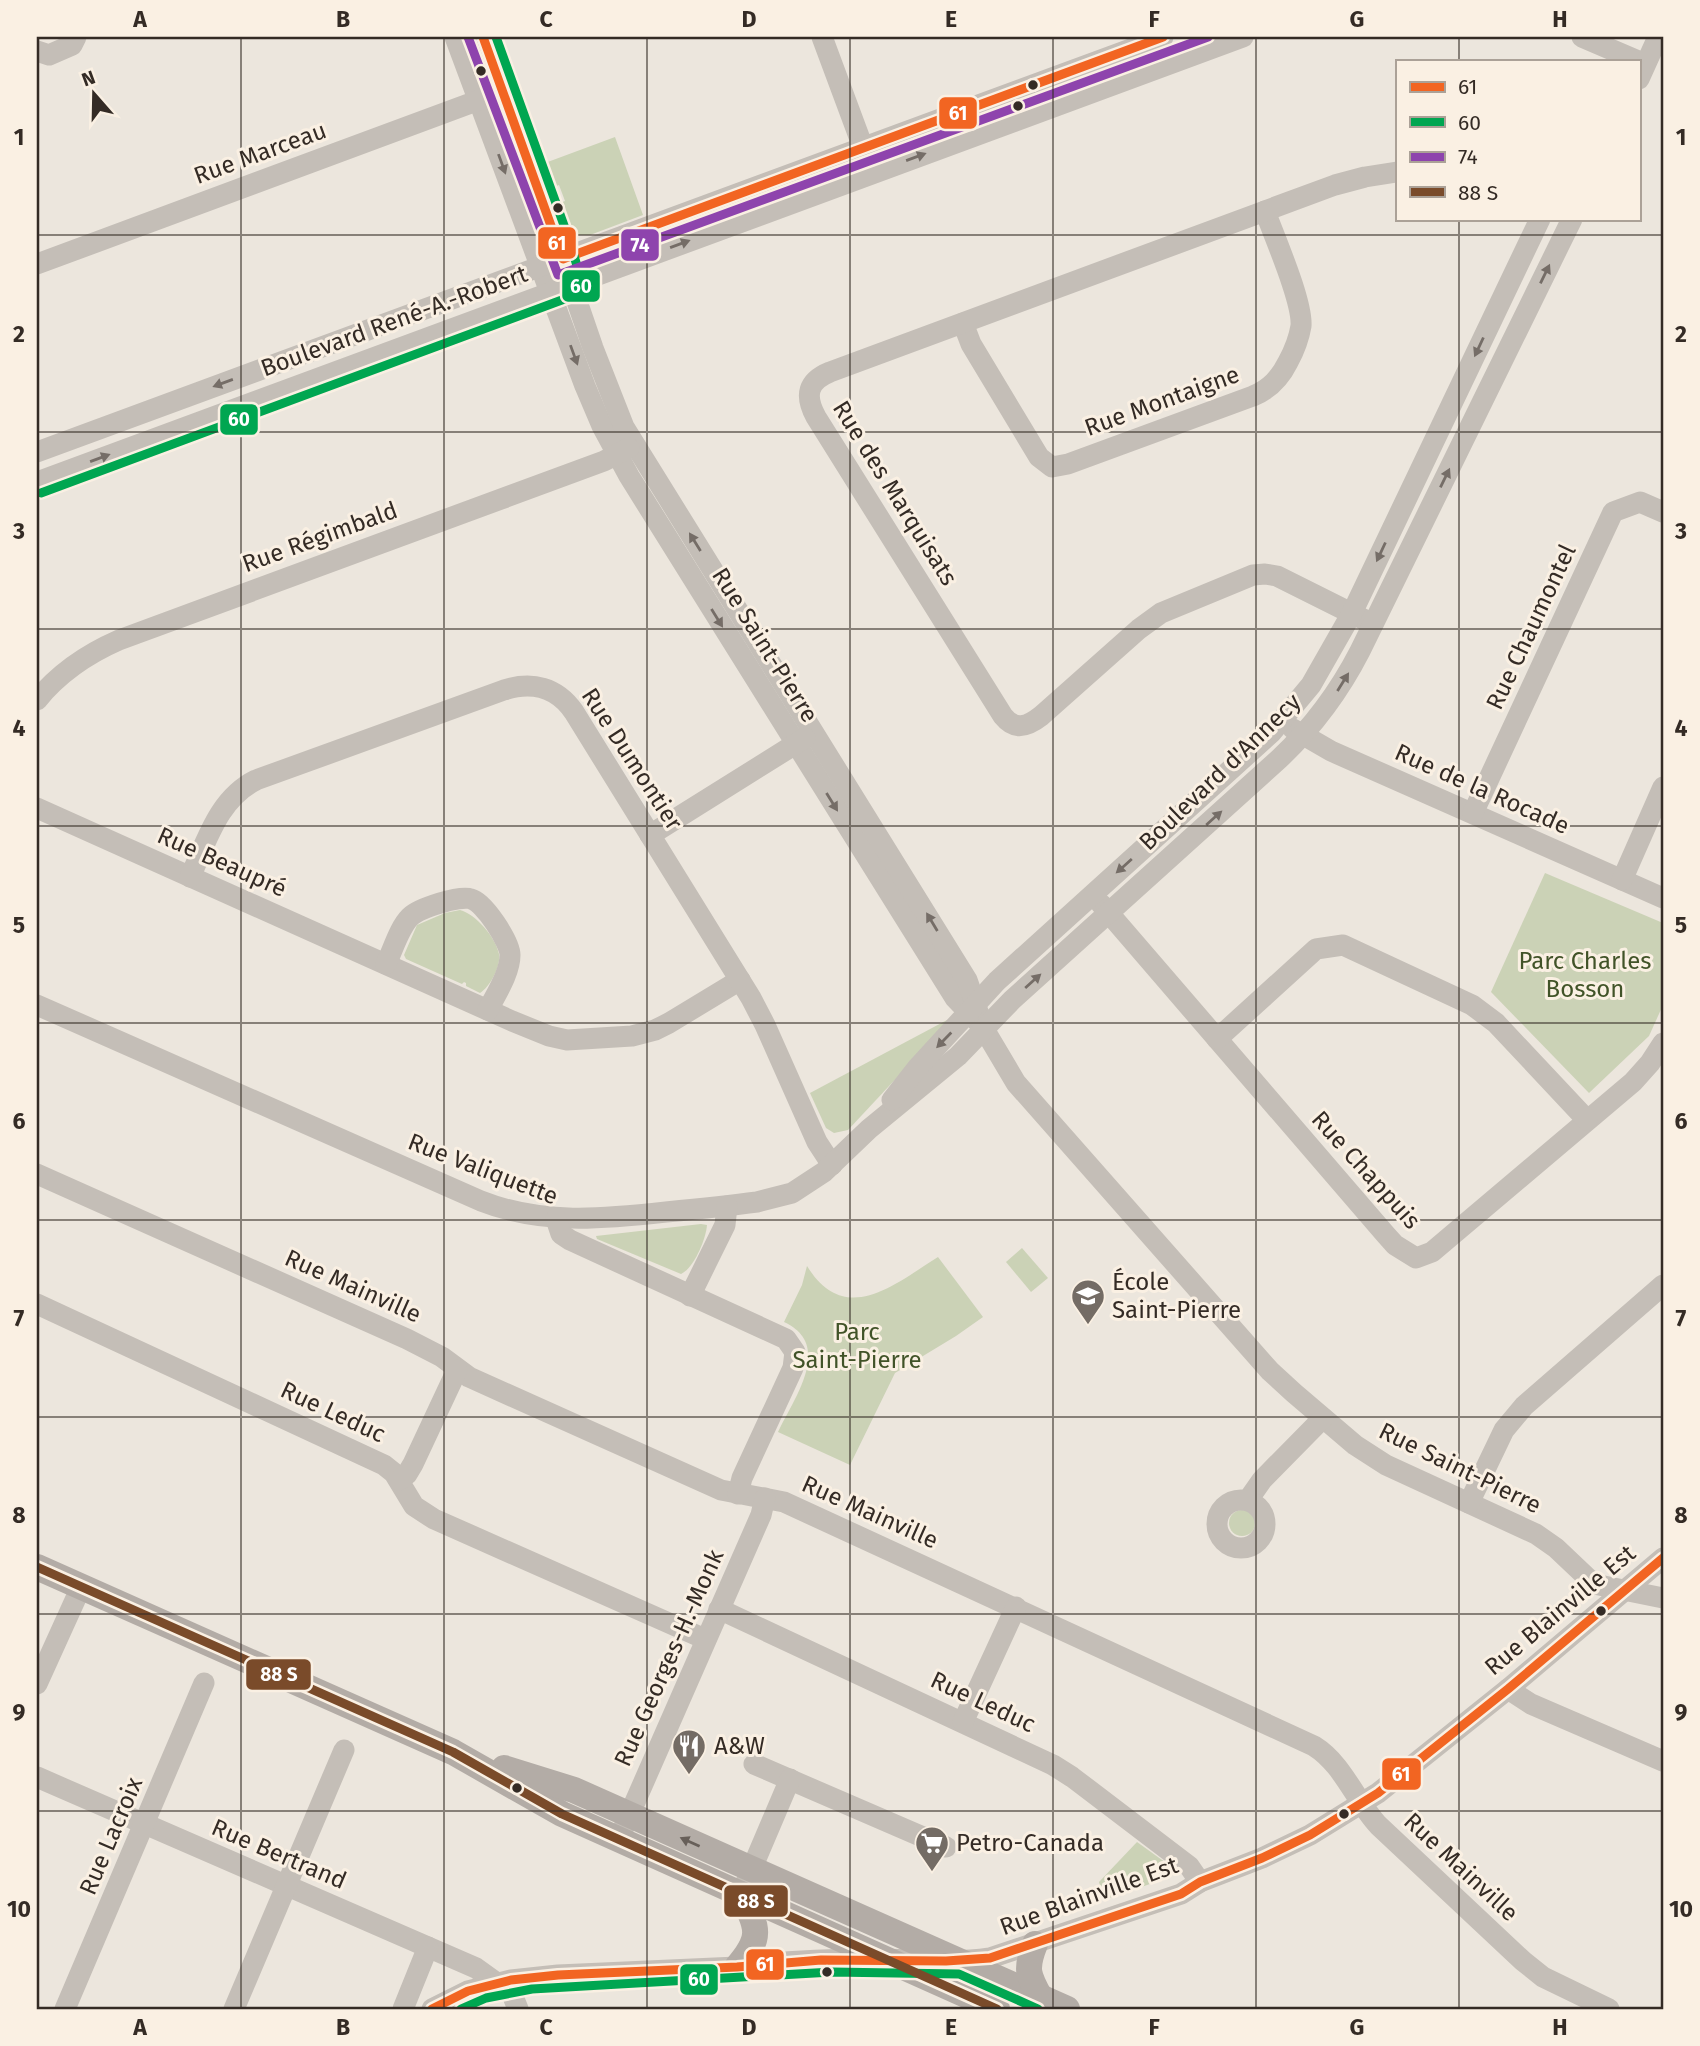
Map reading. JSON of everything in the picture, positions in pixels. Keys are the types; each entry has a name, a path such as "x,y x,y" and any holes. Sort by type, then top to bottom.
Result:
{"main road":[{"path":"37,1567 453,1752 562,1814 997,2009"},
{"path":"453,1752 574,1790 1067,2009"},
{"path":"737,1967 752,1948 757,1933 755,1921 741,1894"},
{"path":"1035,1944 1028,1968 1030,1979 1040,1997"}],"street":[{"path":"41,56 72,45 76,37"},
{"name":"Rue Saint-Pierre","path":"455,37 540,267 560,288"},
{"name":"Rue Saint-Pierre","path":"483,37 563,258 560,288 595,411 626,450 814,732 967,980 972,1009 1019,1086 1279,1380 1355,1445 1386,1465 1546,1541 1594,1584 1663,1598"},
{"path":"822,37 872,173"},
{"name":"Boulevard René-A.-Robert","path":"37,452 1163,37"},
{"name":"Boulevard René-A.-Robert","path":"37,482 1243,37"},
{"path":"1582,37 1634,60"},
{"path":"1637,60 1657,39"},
{"name":"Rue Marceau","path":"37,264 502,91"},
{"name":"Rue des Marquisats","path":"1373,624 1277,576 1253,575 1161,612 1041,716 1021,727 1009,723 830,439 808,399 810,385 823,375 1347,181 1396,172"},
{"name":"Rue Montaigne","path":"963,323 971,344 1039,457 1052,467 1068,464 1253,396 1271,386 1281,375 1301,326 1298,303 1265,211"},
{"name":"Boulevard d'Annecy","path":"869,1129 918,1067 997,981 1283,721 1324,665 1352,613 1540,220"},
{"name":"Boulevard d'Annecy","path":"556,1219 599,1219 727,1206 785,1196 806,1185 832,1165 869,1129 932,1080 1012,1000 1302,736 1343,683 1571,220"},
{"name":"Rue Saint-Pierre","path":"626,450 796,744 955,998 972,1009"},
{"name":"Rue Régimbald","path":"37,700 53,682 79,661 119,640 626,450"},
{"name":"Rue Chaumontel","path":"1473,813 1614,512 1640,502 1663,512"},
{"name":"Rue Dumontier","path":"190,877 221,811 234,795 251,782 468,702 520,686 537,686 551,690 569,705 740,980 765,1025 817,1142 832,1165"},
{"name":"Rue de la Rocade","path":"1283,721 1302,736 1331,751 1663,898"},
{"path":"650,835 814,732"},
{"path":"1622,880 1663,787"},
{"name":"Rue Beaupré","path":"37,808 488,1010 540,1032 567,1040 632,1036 662,1027 740,980"},
{"name":"Rue Chappuis","path":"1093,894 1395,1245 1416,1258 1432,1252 1633,1082 1663,1043"},
{"path":"386,964 405,925 414,914 447,901 467,898 475,900 488,914 510,951 506,969 488,1010"},
{"path":"1217,1038 1316,949 1343,945 1472,1005 1496,1023 1587,1120"},
{"name":"Rue Valiquette","path":"37,1005 481,1201 514,1212 556,1219 562,1234 570,1240 778,1335 790,1343 794,1352 793,1368 744,1475 738,1494"},
{"name":"Rue Mainville","path":"37,1174 407,1339 442,1356 469,1377 706,1484 738,1494 784,1502 1314,1746 1332,1762 1361,1805 1387,1834 1542,1977 1609,2009"},
{"path":"690,1296 724,1225 727,1206"},
{"path":"1469,1503 1504,1430 1524,1406 1663,1285"},
{"name":"Rue Leduc","path":"37,1304 384,1465 399,1480 414,1506 434,1519 705,1640"},
{"path":"399,1480 413,1464 457,1370"},
{"path":"1248,1500 1262,1480 1323,1418"},
{"name":"Rue Georges-H.-Monk","path":"618,1840 761,1516 765,1498"},
{"name":"Rue Blainville Est","path":"432,2009 468,1991 498,1982 558,1975 885,1959 962,1962 1001,1955 1171,1898 1200,1882 1299,1841 1361,1805 1508,1689 1663,1558"},
{"path":"37,1684 80,1587"},
{"path":"963,1722 1016,1607"},
{"name":"Rue Leduc","path":"719,1609 1031,1753 1072,1777 1189,1866 1200,1882"},
{"name":"Rue Lacroix","path":"65,2009 204,1683"},
{"path":"1508,1689 1531,1704 1663,1761"},
{"path":"234,2009 344,1750"},
{"path":"754,1765 946,1847"},
{"name":"Rue Bertrand","path":"37,1777 476,1968 498,1982"},
{"path":"741,1894 790,1779"},
{"path":"885,1959 898,1934"},
{"path":"403,2009 428,1947"},
{"path":"950,1988 962,1962"},
{"path":"498,1982 512,1994 518,2009"}],"green space":[{"path":"615,137 643,215 590,235 576,235 569,229 560,203 565,201 559,185 554,187 545,163"},
{"name":"Parc Charles Bosson","path":"1545,873 1663,923 1663,1005 1649,1036 1589,1093 1491,992"},
{"path":"460,910 472,916 484,928 494,941 499,954 494,976 480,993 466,986 464,982 462,984 406,959 404,955 417,925 445,913"},
{"path":"947,1020 946,1025 848,1130 834,1133 826,1128 810,1093"},
{"path":"707,1225 702,1245 695,1260 681,1274 597,1239 596,1236"},
{"path":"1022,1248 1048,1278 1031,1292 1006,1262"},
{"name":"Parc Saint-Pierre","path":"938,1257 983,1317 895,1373 850,1465 778,1432 806,1373 806,1344 799,1332 784,1322 802,1285 807,1266 822,1285 837,1295 854,1298 888,1288"},
{"path":"1242,1510 1251,1514 1255,1523 1251,1532 1242,1536 1233,1532 1229,1523 1233,1514"},
{"path":"1137,1842 1169,1865 1172,1871 1170,1877 1104,1900 1099,1882"}],"transit line":[{"name":"74","path":"468,37 558,275 1208,37"},
{"name":"61","path":"483,37 563,259 1163,37"},
{"name":"60","path":"41,493 578,294 582,283 570,242 496,37"},
{"name":"61","path":"432,2009 468,1991 511,1980 558,1975 737,1967 821,1960 946,1961 990,1958 1181,1894 1200,1882 1262,1858 1310,1835 1378,1793 1508,1689 1663,1558"},
{"path":"37,1567 453,1752 562,1814 997,2009"},
{"name":"60","path":"461,2009 486,1998 532,1989 832,1972 959,1974 1038,2009"}],"place":[{"name":"École Saint-Pierre","path":"1088,1326"},
{"name":"A&W","path":"689,1776"},
{"name":"Petro-Canada","path":"932,1873"}]}
